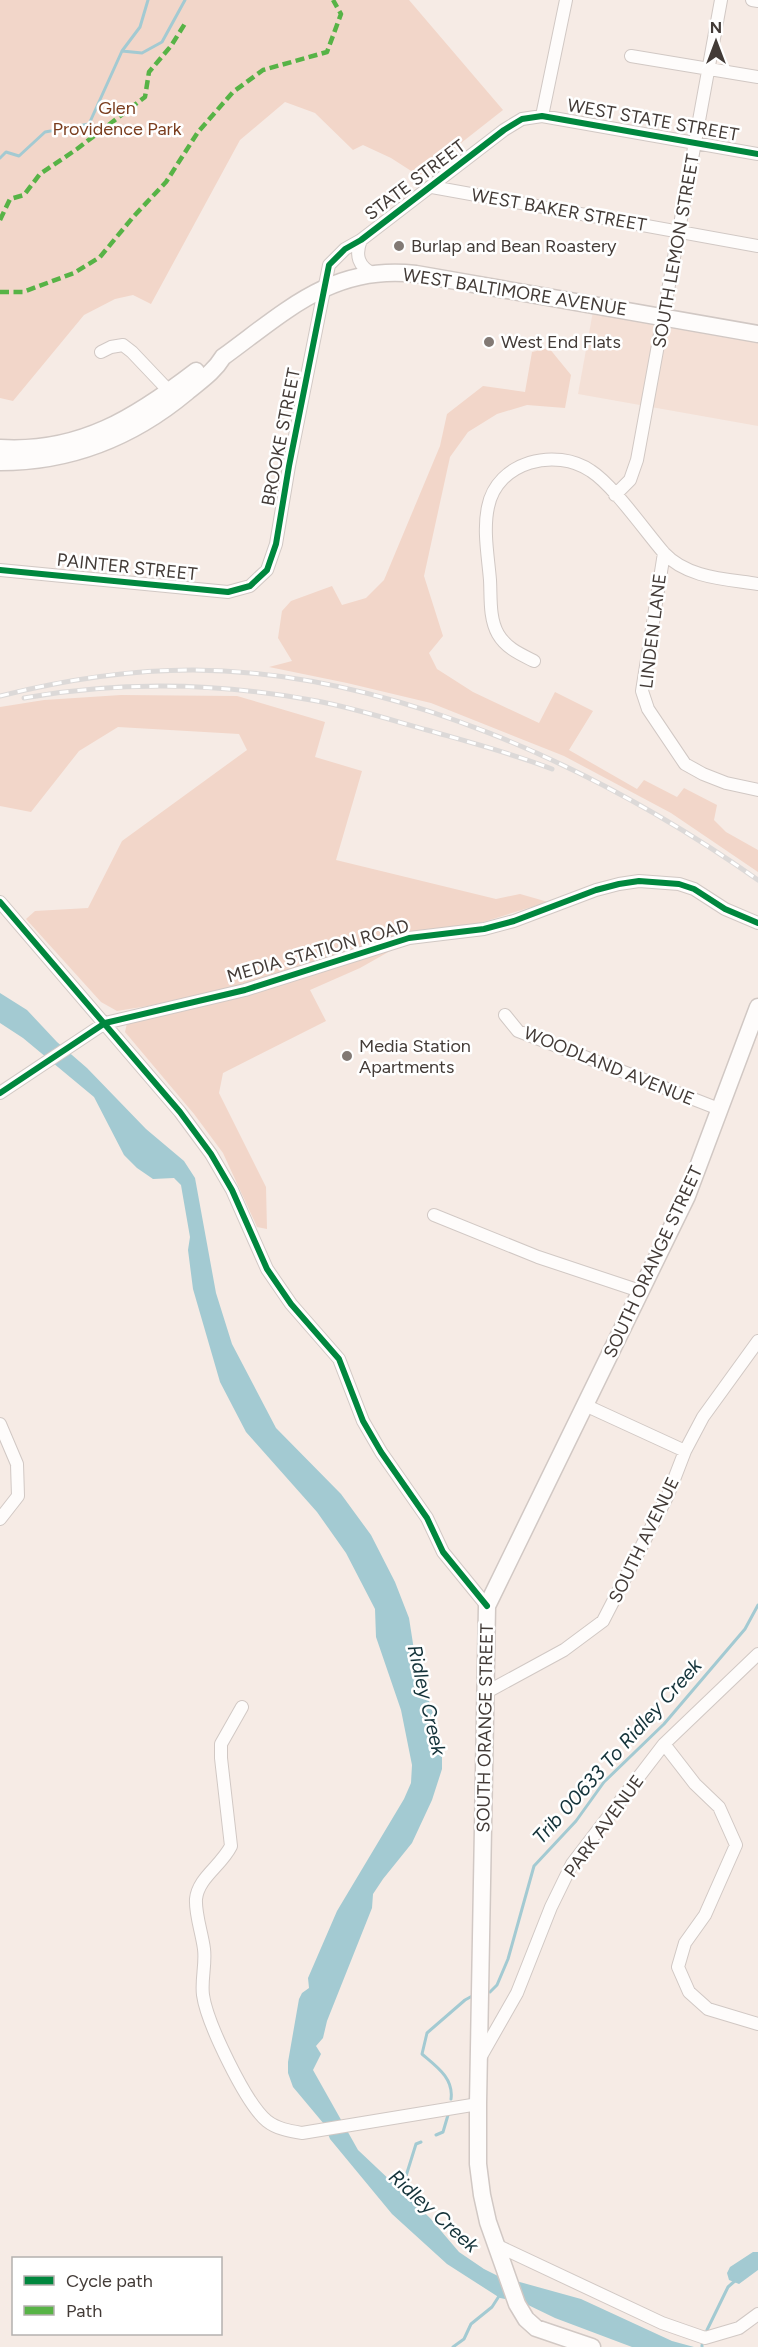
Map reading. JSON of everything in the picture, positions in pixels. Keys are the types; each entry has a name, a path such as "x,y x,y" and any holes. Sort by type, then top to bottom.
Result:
{"main road":[{"name":"WEST BALTIMORE AVENUE","path":"223,357 303,298 324,287 374,274 416,274 758,334"},
{"path":"0,448 39,447 87,436 135,415 211,359 223,357"},
{"path":"0,462 29,461 60,456 91,448 116,438 165,410 217,367 223,357"},
{"name":"SOUTH ORANGE STREET","path":"592,2347 536,2328 526,2319 517,2304 496,2245 482,2195 478,2164 478,2061 482,1975 487,1606 687,1196 758,1007"}],"street":[{"path":"542,116 566,0"},
{"name":"SOUTH LEMON STREET","path":"615,495 627,484 633,474 722,0"},
{"path":"752,0 758,1"},
{"path":"631,56 758,77"},
{"name":"WEST STATE STREET","path":"542,116 758,154"},
{"name":"STATE STREET","path":"324,287 331,262 345,249 361,240 432,187 504,130 522,119 542,116"},
{"name":"WEST BAKER STREET","path":"432,187 758,246"},
{"name":"STATE STREET","path":"361,240 357,249 359,260 367,271 374,274"},
{"name":"BROOKE STREET","path":"250,586 267,570 276,544 324,287"},
{"path":"101,352 123,345 170,391"},
{"path":"534,661 516,652 505,643 496,628 492,615 486,531 488,506 502,480 517,469 535,462 566,460 594,472 675,563 692,572 758,584"},
{"name":"LINDEN LANE","path":"664,553 642,691 648,709 686,764 726,783 758,790"},
{"name":"PAINTER STREET","path":"0,570 228,592 250,586"},
{"name":"MEDIA STATION ROAD","path":"0,1093 105,1023 245,990 409,939 484,929 514,921 596,890 619,884 649,881 679,884 694,889 725,909 758,923"},
{"path":"0,902 180,1112 211,1154 232,1190 267,1269 291,1304 339,1359 363,1421 381,1452 428,1518 443,1552 487,1606"},
{"name":"WOODLAND AVENUE","path":"505,1015 518,1031 719,1109"},
{"path":"434,1215 538,1257 639,1291"},
{"name":"SOUTH AVENUE","path":"485,1693 564,1650 603,1621 668,1495 685,1451 703,1417 758,1341"},
{"path":"586,1406 685,1451"},
{"path":"0,1424 17,1464 18,1496 0,1518"},
{"name":"PARK AVENUE","path":"478,2061 517,1993 551,1907 572,1864 664,1744 758,1654"},
{"path":"243,1707 221,1744 231,1846 224,1859 202,1880 196,1899 204,1953 203,1996 231,2067 255,2110 269,2123 284,2130 302,2133 478,2104"},
{"path":"664,1744 695,1784 718,1807 736,1845 705,1915 685,1943 678,1967 689,1992 708,2010 758,2024"},
{"path":"496,2245 662,2323 705,2338 739,2328 758,2314"}],"shaded area":[{"path":"594,306 758,336 758,426 578,394"}],"green space":[{"name":"Glen Providence Park","path":"0,0 409,0 503,110 419,176 391,158 363,145 353,150 315,113 285,102 240,140 151,304 133,295 115,299 84,315 13,401 0,398"},
{"path":"549,348 571,375 565,408 527,405 497,414 468,432 450,457 424,576 443,636 429,653 437,669 473,692 539,723 555,692 593,711 569,750 637,789 644,780 677,797 684,788 717,805 714,820 726,832 758,850 758,872 671,813 564,756 431,703 269,667 292,661 278,638 282,611 291,601 332,586 342,605 366,598 384,580 440,446 447,414 483,386 525,392 532,352"},
{"path":"121,695 237,696 325,722 315,757 362,771 336,860 496,899 520,894 548,902 480,923 405,933 245,984 117,1011 101,1002 26,919 35,911 88,908 122,841 247,750 239,734 118,727 79,751 31,812 0,806 0,707 44,700"},
{"path":"399,946 360,968 310,990 326,1021 223,1073 219,1093 266,1187 267,1229 257,1227 223,1153 194,1114 125,1032 127,1023 202,1007"}],"water":[{"name":"Ridley Creek","path":"0,993 27,1010 146,1129 184,1161 195,1178 216,1293 232,1344 276,1428 341,1494 371,1535 395,1582 409,1618 414,1650 442,1744 442,1769 432,1800 412,1843 373,1894 372,1908 327,2021 323,2038 316,2046 321,2054 313,2070 358,2150 430,2218 459,2252 498,2276 581,2299 672,2341 694,2347 632,2347 555,2318 524,2303 500,2298 447,2264 392,2214 330,2139 324,2124 293,2087 288,2073 288,2062 299,1999 302,1993 309,1988 308,1978 337,1911 404,1799 411,1783 412,1765 401,1710 376,1637 375,1609 346,1553 317,1512 246,1432 220,1382 193,1289 188,1250 190,1237 181,1185 174,1178 153,1179 124,1155 94,1097 23,1038 0,1023"},
{"path":"753,2252 758,2252 758,2270 739,2284 729,2280 727,2273 730,2267"}],"waterway":[{"path":"122,51 140,27 148,0"},
{"path":"0,158 6,152 19,156 45,132 89,124 122,51 142,53 162,42 185,0"},
{"name":"Trib 00633 To Ridley Creek","path":"490,1992 497,1985 508,1959 534,1866 576,1821 604,1782 664,1724 745,1629 758,1605"},
{"name":"Trib 00633 To Ridley Creek","path":"451,2099 447,2079 422,2054 427,2033 474,1995"},
{"name":"Trib 00633 To Ridley Creek","path":"436,2135 443,2132 448,2115"},
{"name":"Trib 00633 To Ridley Creek","path":"401,2192 416,2144 421,2142"},
{"path":"707,2330 728,2287 736,2280"},
{"path":"453,2347 464,2339 471,2324 492,2307 501,2293"}],"railway":[{"path":"0,696 96,677 168,670 268,675 342,687 417,707 490,733 562,765 630,800 696,839 758,880"},
{"path":"24,698 97,689 170,686 281,695 372,714 490,748 552,769"}],"marked path":[{"path":"0,292 23,292 74,273 100,257 166,182 198,132 233,92 263,70 327,52 341,14 333,0"},
{"path":"0,220 10,199 24,195 40,174 145,97 149,72 171,46 186,22"}],"cycle path":[{"path":"0,570 228,592 250,586 267,570 276,544 329,265 345,249 361,240 504,130 522,119 542,116 758,154"},
{"path":"0,1093 105,1023 245,990 409,938 484,929 514,921 596,890 619,884 639,881 679,884 694,889 725,909 758,923"},
{"path":"0,902 180,1112 211,1154 232,1190 267,1269 291,1304 339,1359 363,1421 381,1452 427,1518 443,1552 487,1606"}],"place":[{"name":"Burlap and Bean Roastery","path":"399,246"},
{"name":"West End Flats","path":"489,342"},
{"name":"Media Station Apartments","path":"347,1056"}]}
